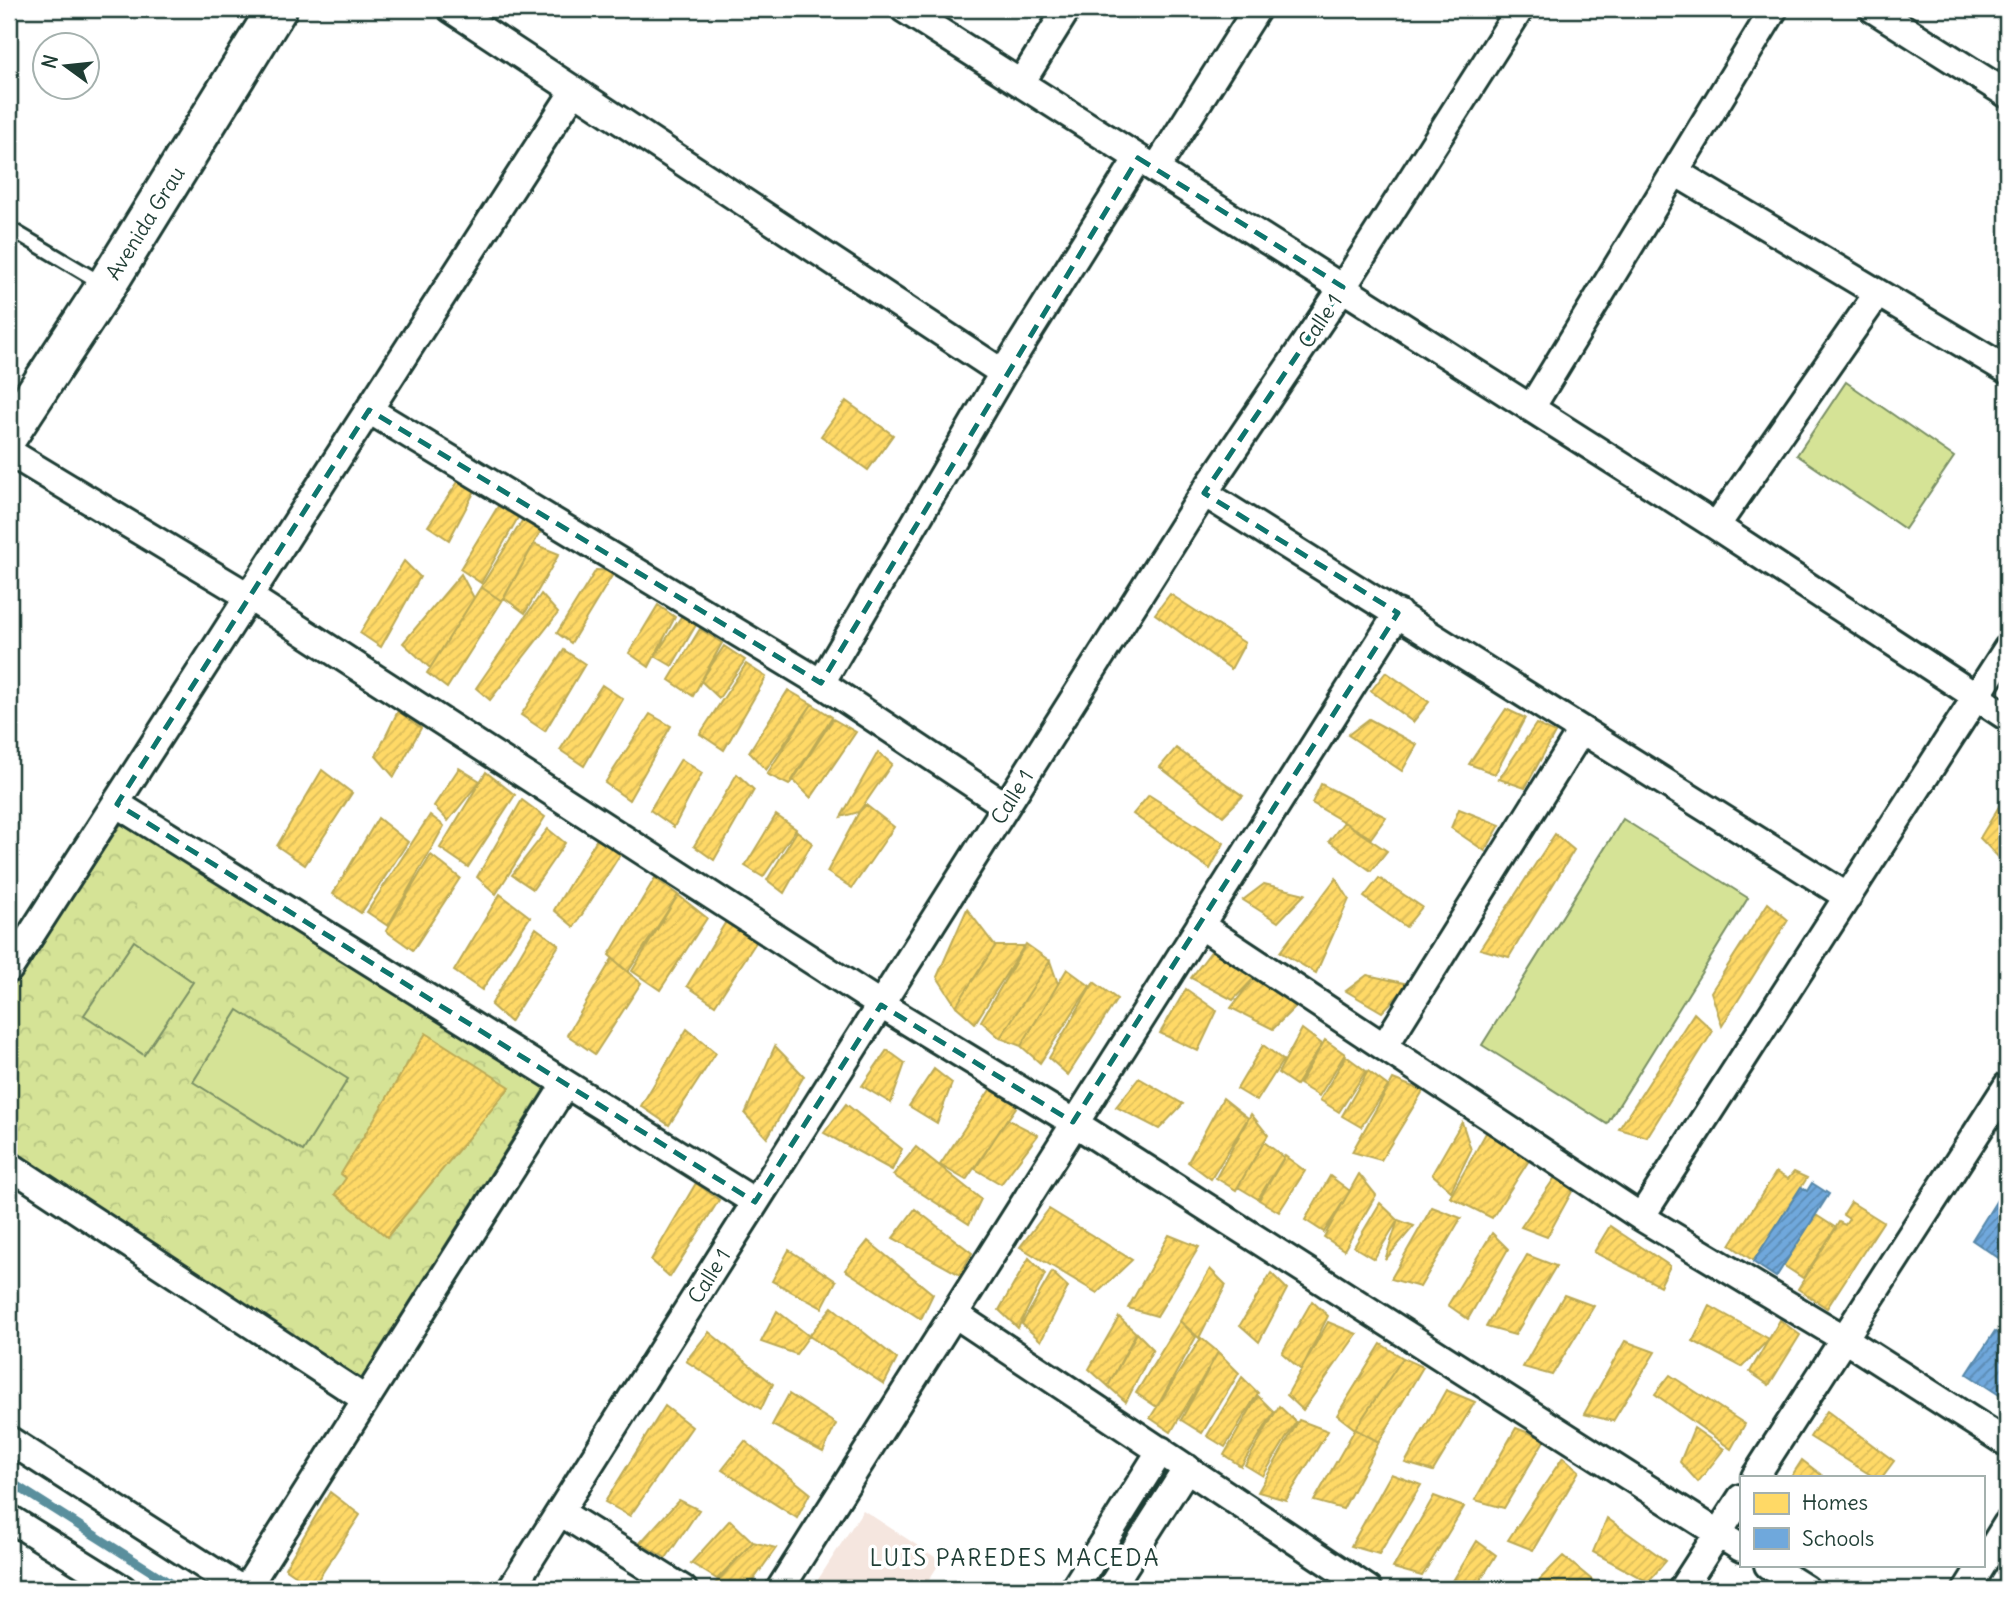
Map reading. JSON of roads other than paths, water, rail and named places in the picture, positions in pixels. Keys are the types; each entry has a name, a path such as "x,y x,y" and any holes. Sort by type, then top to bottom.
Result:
{"main road":[{"name":"Avenida Grau","path":"9,434 106,286 277,9"}],"street":[{"path":"451,9 1003,373"},
{"path":"904,9 1716,526 2007,717"},
{"path":"1021,83 1067,9"},
{"path":"821,683 1003,373 1257,9"},
{"name":"Calle 1","path":"511,1589 1204,493 1343,287 1520,9"},
{"path":"1531,408 1774,9"},
{"path":"1874,9 2007,94"},
{"path":"9,969 574,91"},
{"path":"1675,172 2007,370"},
{"path":"1716,526 1878,293"},
{"path":"369,410 821,683 1006,806"},
{"path":"9,452 248,596 881,1005 1073,1122 1740,1547"},
{"path":"1204,493 1848,897"},
{"path":"780,1589 956,1315 1073,1122 1398,613"},
{"path":"1642,1217 2007,649"},
{"path":"1384,1047 1581,731"},
{"path":"117,804 755,1202"},
{"path":"1200,925 1642,1217 1843,1338 2007,1443"},
{"path":"9,1440 243,1589 565,1085"},
{"path":"1756,1476 2007,1086"},
{"path":"9,1165 365,1399"},
{"path":"956,1315 1368,1589"},
{"path":"1073,1589 1161,1450"},
{"path":"1110,1589 1187,1468"},
{"path":"1682,1589 1740,1500"},
{"path":"560,1512 683,1589"},
{"path":"9,1518 123,1589"},
{"path":"1984,1561 2007,1524"},
{"path":"1770,1566 1806,1589"},
{"path":"1966,1589 1981,1566"}],"lane":[{"path":"9,228 106,286"}],"waterway":[{"path":"9,1481 179,1589"}],"district":[{"name":"LUIS PAREDES MACEDA","path":"1015,1557"}]}
